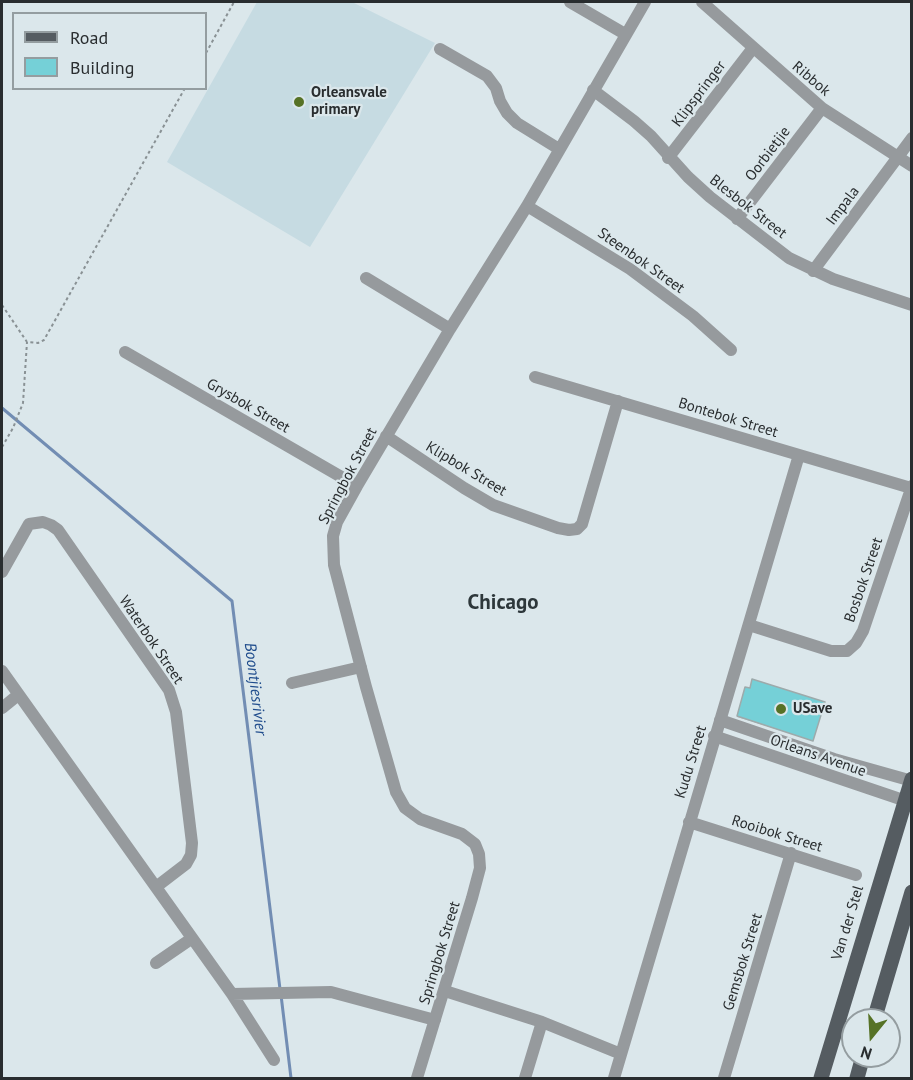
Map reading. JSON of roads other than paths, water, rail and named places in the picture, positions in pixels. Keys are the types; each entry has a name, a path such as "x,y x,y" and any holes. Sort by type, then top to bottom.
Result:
{"main road":[{"name":"Van der Stel","path":"821,1078 908,802 911,780"},
{"path":"878,1008 912,892"}],"street":[{"path":"570,2 625,34"},
{"name":"Springbok Street","path":"417,1078 445,991 480,868 479,854 475,844 462,834 420,819 405,808 396,792 334,565 333,536 337,522 386,436 527,206 592,90 645,2"},
{"name":"Ribbok","path":"702,2 822,108 912,166"},
{"name":"Klipspringer","path":"668,158 753,48"},
{"path":"440,49 487,76 496,88 507,113 517,123 560,149"},
{"name":"Blesbok Street","path":"592,90 651,136 668,158 710,197 789,258 813,271 912,305"},
{"name":"Oorbietjie","path":"737,219 822,108"},
{"name":"Impala","path":"813,271 912,138"},
{"name":"Steenbok Street","path":"527,206 630,269 693,316 731,350"},
{"path":"366,278 450,329"},
{"name":"Grysbok Street","path":"124,352 357,486"},
{"name":"Bontebok Street","path":"536,377 911,487"},
{"name":"Klipbok Street","path":"386,436 493,505 558,528 577,529 582,524 618,401"},
{"name":"Kudu Street","path":"614,1078 799,455"},
{"name":"Bosbok Street","path":"749,625 831,651 846,651 856,643 863,631 911,487"},
{"name":"Waterbok Street","path":"2,572 29,524 44,522 51,525 58,530 169,690 176,712 192,843 191,855 186,864 156,887"},
{"path":"292,683 361,667"},
{"path":"2,671 232,994 274,1060"},
{"path":"2,708 18,695"},
{"name":"Orleans Avenue","path":"720,720 834,759 911,780"},
{"name":"Orleans Avenue","path":"714,736 908,802"},
{"name":"Rooibok Street","path":"689,822 856,875"},
{"name":"Gemsbok Street","path":"724,1078 791,854"},
{"path":"156,963 191,939"},
{"path":"445,991 542,1022 621,1054"},
{"path":"232,994 331,992 435,1020"},
{"path":"525,1078 542,1022"}],"waterway":[{"name":"Boontjiesrivier","path":"2,408 232,601 280,989"},
{"name":"Boontjiesrivier","path":"281,995 291,1078"}],"place":[{"name":"Orleansvale primary","path":"299,102"},
{"name":"USave","path":"781,709"}],"district":[{"name":"Chicago","path":"503,603"}]}
